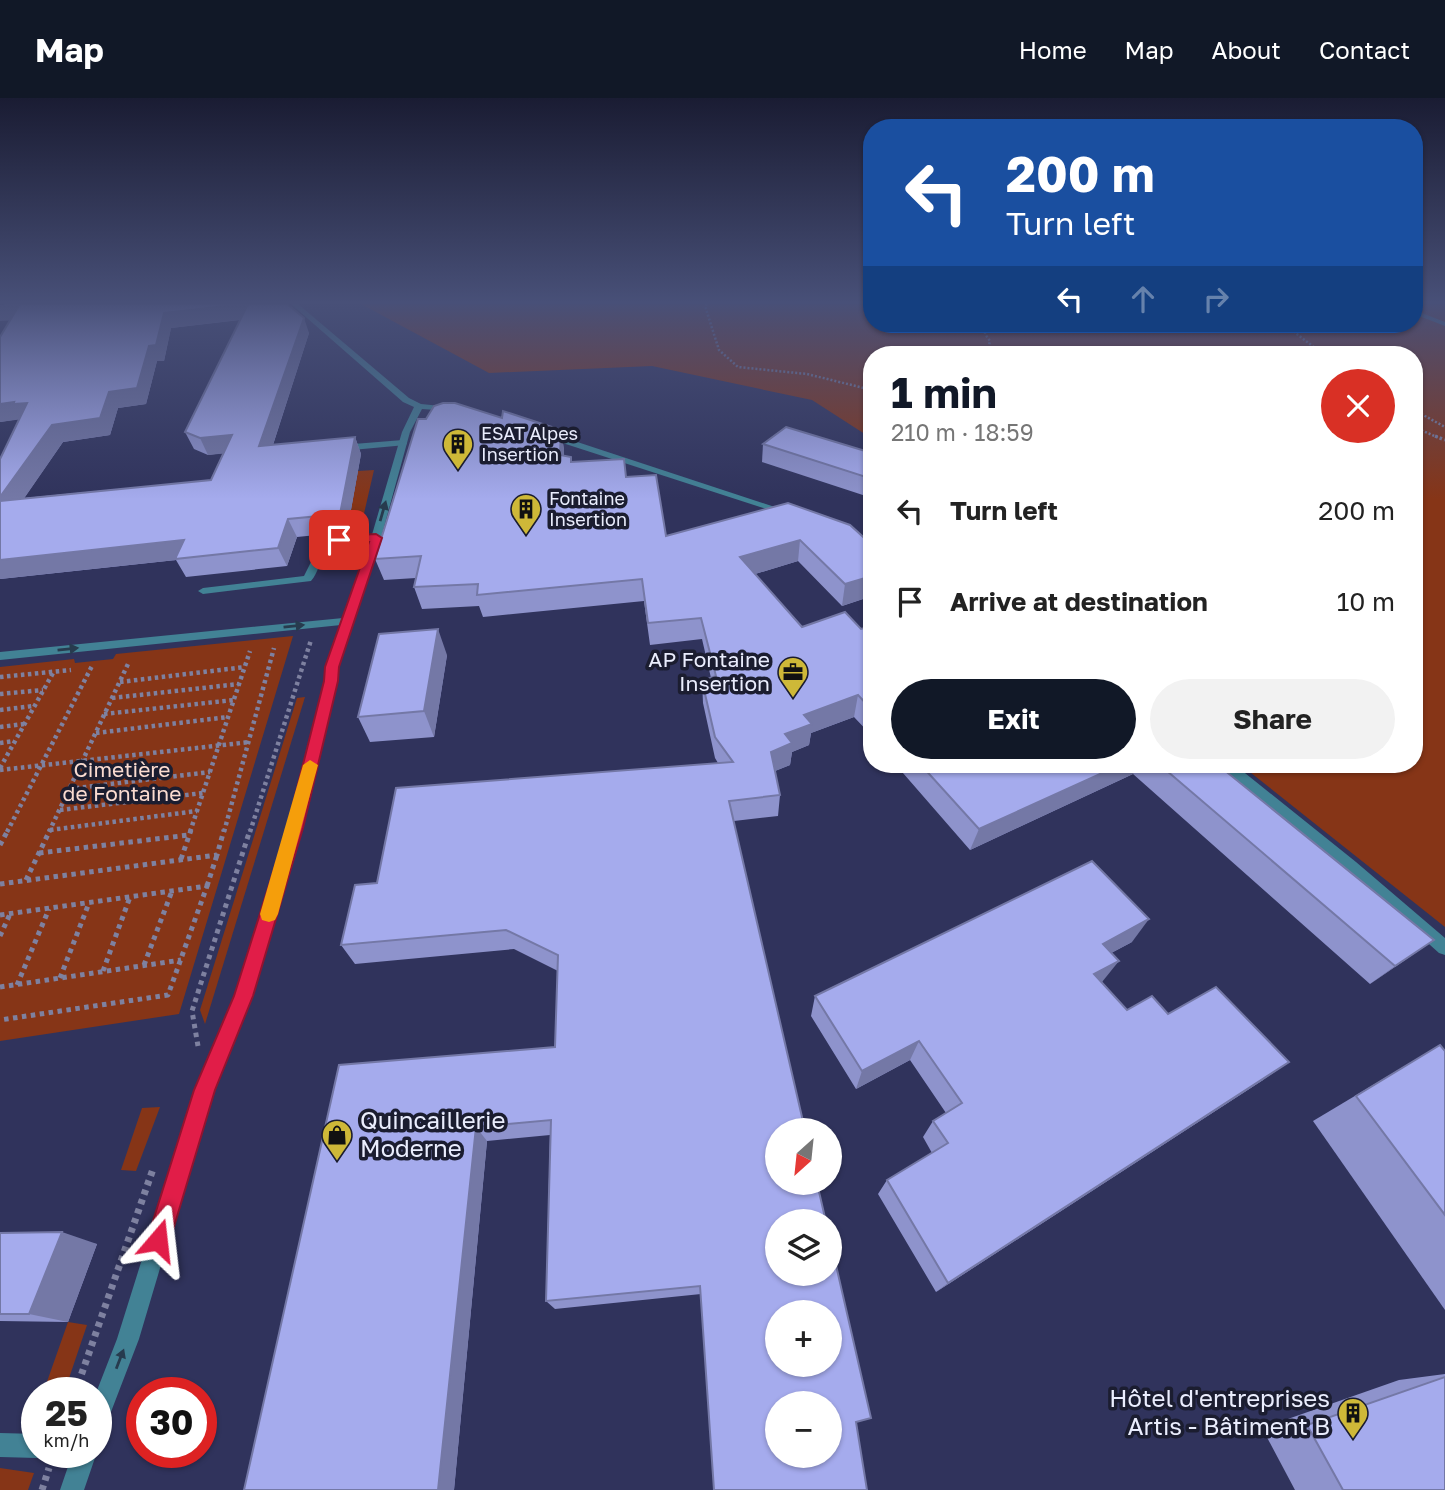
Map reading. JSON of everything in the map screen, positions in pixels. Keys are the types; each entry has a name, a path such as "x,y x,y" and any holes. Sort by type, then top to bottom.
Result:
{"street":[{"path":"370,369 406,400 419,406 462,410"},
{"path":"112,1380 128,1339 204,1090 244,996 295,828 331,681 332,667 376,538 403,443 419,406"},
{"path":"540,433 804,519"},
{"path":"325,449 403,443"},
{"path":"203,591 307,579 313,573 326,544 339,540 376,538"},
{"path":"0,656 346,621"},
{"path":"1236,773 1351,866 1445,948"},
{"path":"0,1445 21,1446"},
{"path":"72,1490 80,1468"}],"path":[{"path":"749,369 807,374 863,388"},
{"path":"1423,415 1445,427"},
{"path":"1423,431 1445,440"},
{"path":"198,1048 192,1011 312,639 326,623"},
{"path":"0,1020 168,995 217,855 276,648"},
{"path":"181,860 250,651"},
{"path":"0,845 97,657"},
{"path":"26,880 128,664"},
{"path":"120,682 245,667"},
{"path":"0,769 53,672"},
{"path":"112,698 239,684"},
{"path":"0,694 44,690"},
{"path":"104,714 234,700"},
{"path":"0,710 34,706"},
{"path":"96,733 228,717"},
{"path":"0,727 25,724"},
{"path":"0,743 15,741"},
{"path":"0,769 250,742"},
{"path":"69,789 210,772"},
{"path":"60,810 203,793"},
{"path":"50,830 197,811"},
{"path":"39,853 189,835"},
{"path":"0,884 217,855"},
{"path":"0,915 207,886"},
{"path":"144,965 172,891"},
{"path":"103,971 130,897"},
{"path":"60,978 89,902"},
{"path":"17,985 50,908"},
{"path":"0,936 10,914"},
{"path":"0,987 181,960"},
{"path":"81,1377 156,1158"}],"green space":[{"path":"482,369 583,369 489,373"},
{"path":"666,369 863,369 863,433 812,400"},
{"path":"1423,369 1445,369 1445,927 1251,773 1423,773"},
{"path":"374,470 360,531 347,532 358,471"},
{"name":"Cimetière de Fontaine","path":"293,636 179,1014 0,1041 0,667 74,659 75,663 113,659 116,654"},
{"path":"305,697 205,1024 200,1010 297,698"},
{"path":"160,1107 136,1171 121,1170 142,1108"},
{"path":"68,1322 87,1325 69,1377 49,1377"},
{"path":"0,1468 34,1473 28,1490 0,1490"}],"building":[{"path":"0,369 142,369 137,388 109,392 100,418 52,425 0,497 0,459 27,403 0,404"},
{"path":"216,369 286,369 259,446 355,437 340,514 288,519 278,548 175,559 184,540 0,560 0,501 211,480 232,435 200,438 185,432"},
{"path":"443,403 455,403 502,418 503,411 561,430 560,455 571,457 571,462 624,459 626,477 656,475 666,536 788,503 850,525 863,537 863,579 845,584 800,540 740,557 802,627 845,612 863,628 863,700 858,695 804,715 812,724 785,734 792,743 771,752 780,795 729,801 802,1118 765,1118 765,1195 820,1195 823,1209 765,1209 765,1286 841,1286 871,1418 856,1422 867,1490 714,1490 700,1286 546,1301 551,1120 476,1127 438,1490 244,1490 339,1065 555,1047 558,955 506,930 341,945 355,885 377,883 396,788 733,762 715,737 702,681 716,676 701,618 648,623 642,579 477,595 478,584 414,587 421,556 375,559 418,419 426,419 434,406"},
{"path":"786,427 863,450 863,476 763,444"},
{"path":"438,629 424,711 358,717 379,634"},
{"path":"928,773 1102,773 979,829"},
{"path":"1169,773 1228,773 1434,940 1395,966"},
{"path":"1092,861 1149,919 1103,944 1119,961 1094,974 1127,1010 1152,996 1168,1014 1216,987 1289,1062 948,1283 887,1180 948,1143 933,1121 962,1103 919,1041 862,1071 815,996"},
{"path":"1440,1045 1445,1051 1445,1215 1356,1096"},
{"path":"62,1232 29,1314 0,1314 0,1233"},
{"name":"Hôtel d'entreprises Artis - Bâtiment B","path":"1445,1377 1445,1490 1343,1490 1307,1425"}],"slow traffic":[{"path":"269,914 295,828 310,765"}],"place":[{"name":"ESAT Alpes Insertion","path":"458,471"},
{"name":"Fontaine Insertion","path":"526,536"},
{"name":"AP Fontaine Insertion","path":"793,699"},
{"name":"Quincaillerie Moderne","path":"337,1162"},
{"name":"Hôtel d'entreprises Artis - Bâtiment B","path":"1353,1440"}],"route":[{"path":"158,1240 204,1090 244,996 295,828 331,681 332,667 376,538 339,540"}]}
